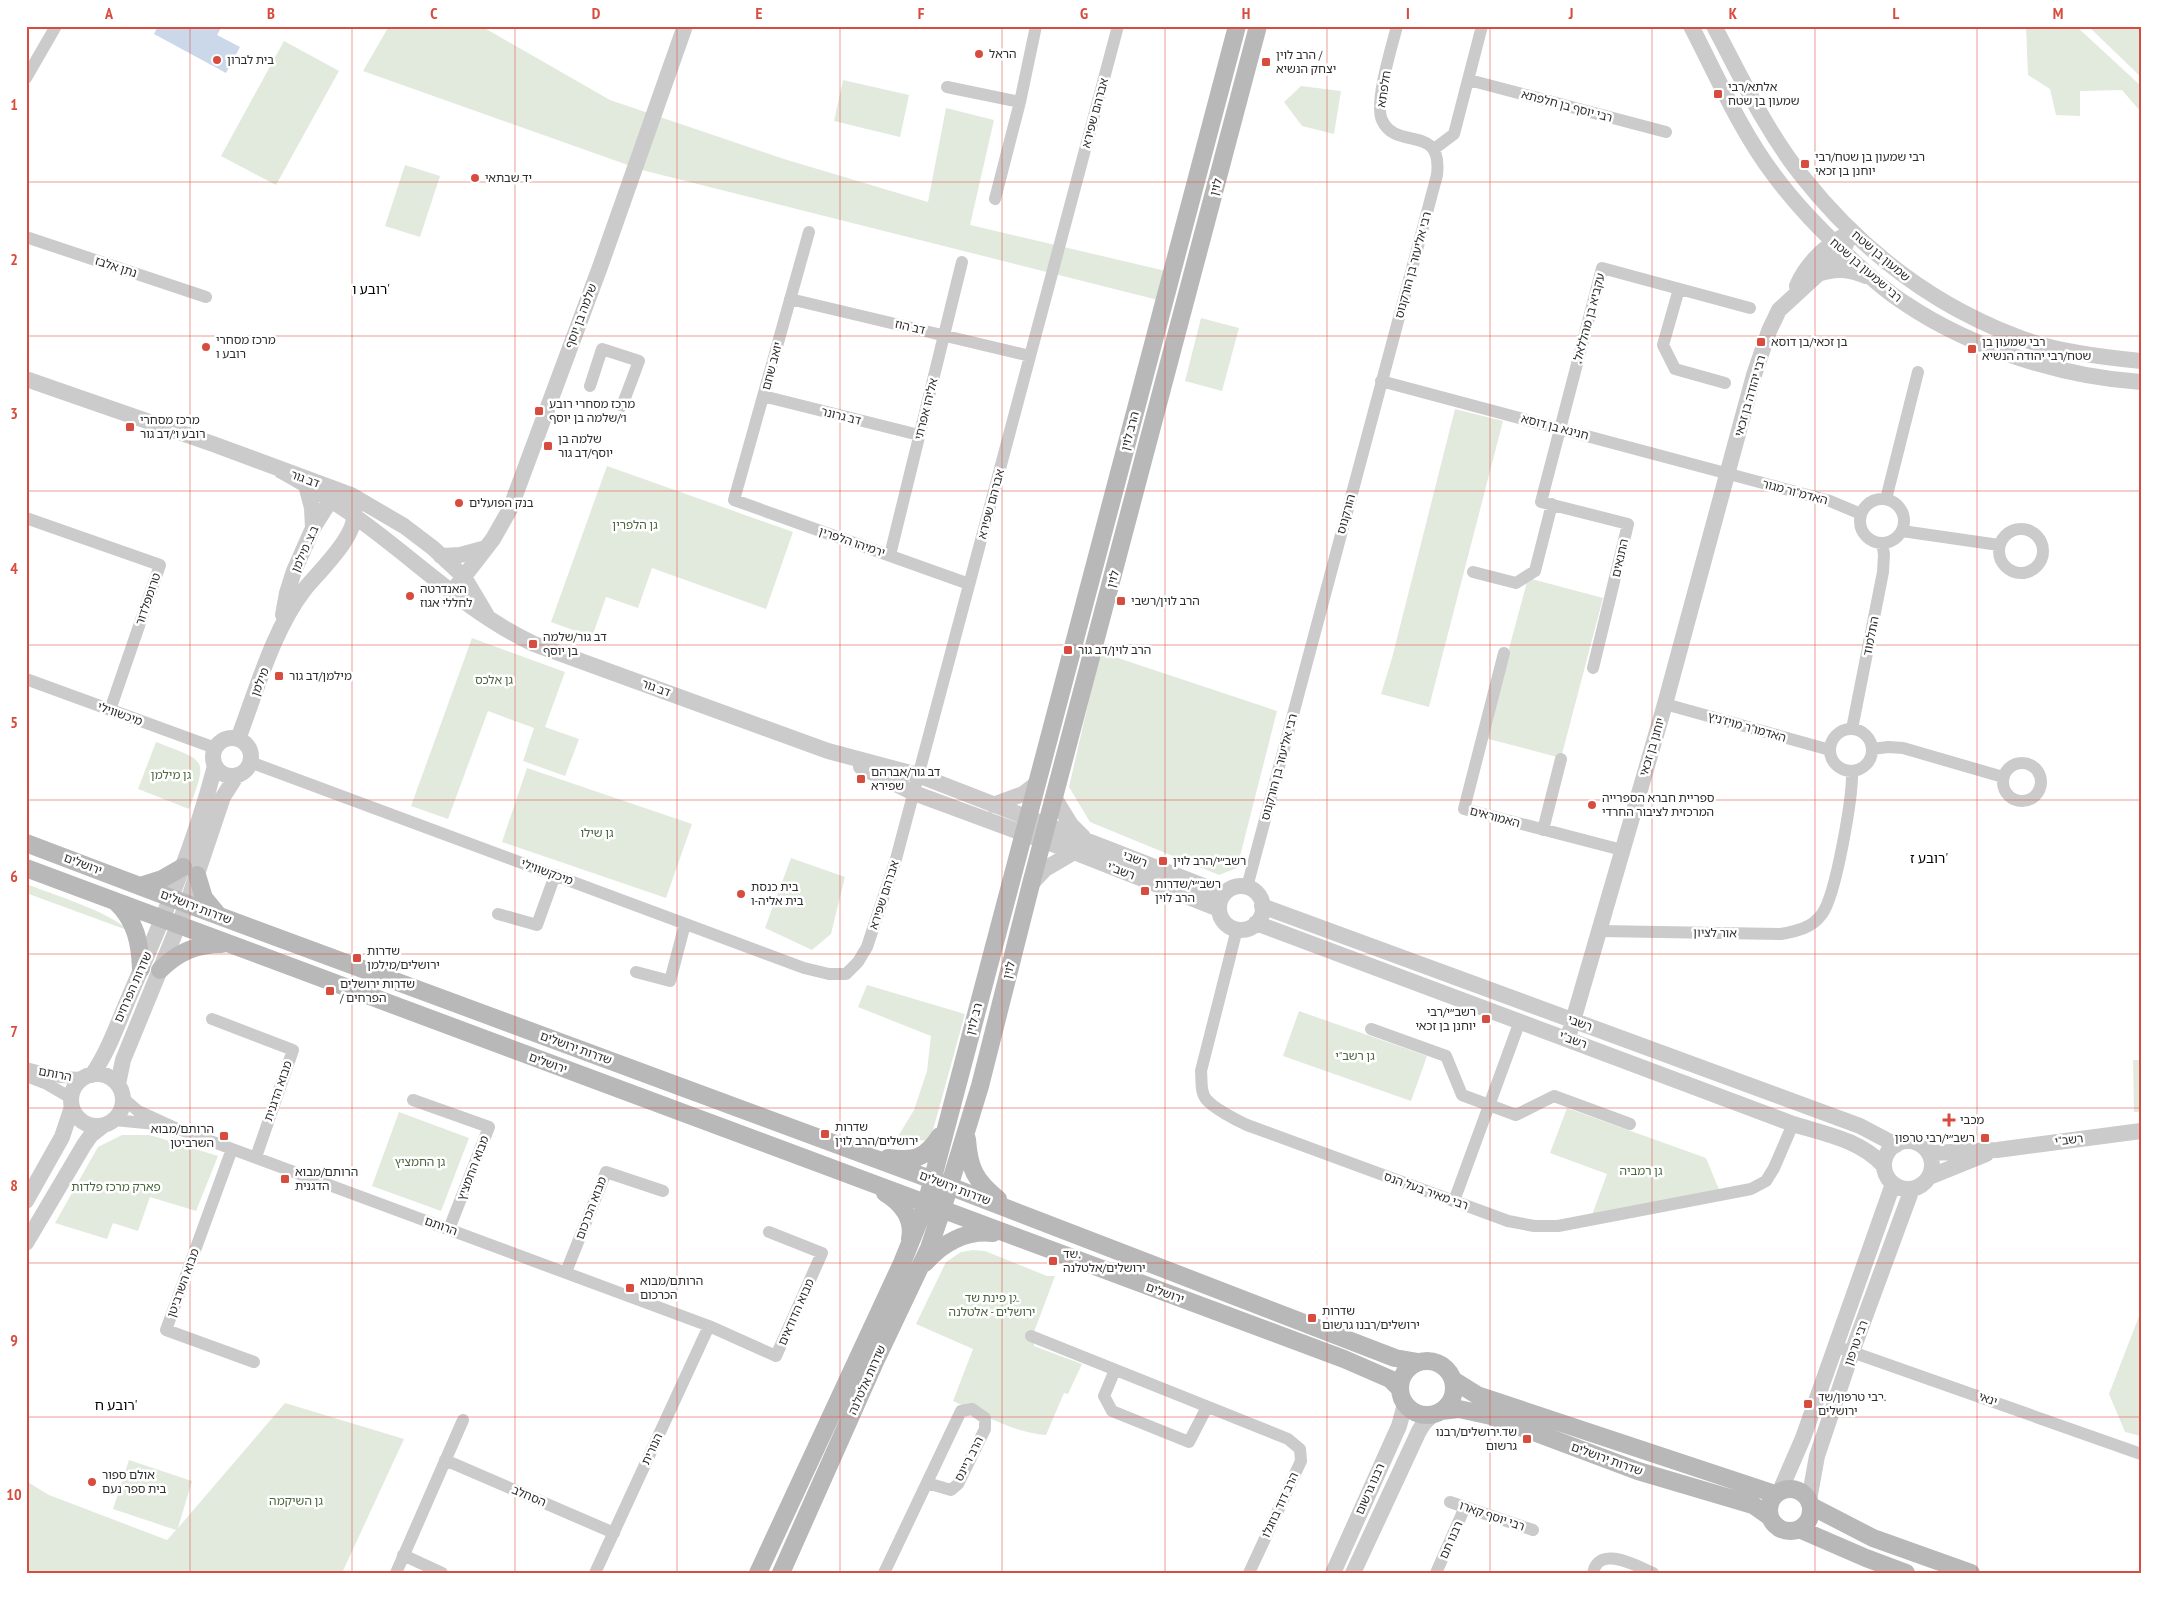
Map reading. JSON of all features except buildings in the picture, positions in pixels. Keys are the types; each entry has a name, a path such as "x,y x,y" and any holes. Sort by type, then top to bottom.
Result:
{"main road":[{"name":"הרב לוין","path":"1022,834 1237,26"},
{"name":"לוין","path":"949,1186 980,1086 1031,884 1258,26"},
{"name":"רב לוין","path":"934,1207 932,1179 1022,834"},
{"name":"ירושלים","path":"26,843 140,886"},
{"name":"שדרות ירושלים","path":"26,868 230,944"},
{"path":"140,886 190,871 204,898 218,916"},
{"name":"שדרות ירושלים","path":"140,886 1011,1209"},
{"path":"114,900 127,914 136,932 140,948 141,969"},
{"path":"160,970 177,955 192,948 230,944"},
{"name":"ירושלים","path":"230,944 866,1181"},
{"path":"868,1155 903,1159 924,1155 931,1150 946,1127"},
{"path":"966,1131 971,1168 984,1188 1011,1209"},
{"path":"866,1181 895,1199 902,1206 910,1225 909,1246"},
{"name":"שדרות ירושלים","path":"866,1181 934,1207"},
{"name":"שדרות אלטלנה","path":"758,1573 909,1246 949,1186"},
{"name":"ירושלים","path":"934,1207 1344,1359 1390,1379 1402,1397"},
{"name":"שדרות אלטלנה","path":"781,1573 932,1239 934,1207"},
{"name":"ירושלים","path":"1011,1209 1395,1358 1418,1362"},
{"path":"916,1274 934,1253 956,1238 984,1232 1011,1235"},
{"path":"1426,1361 1439,1364 1445,1368 1453,1380 1453,1394 1447,1406 1437,1412 1427,1415 1415,1412 1402,1397 1404,1373 1418,1362 1426,1361"},
{"name":"שדרות ירושלים","path":"1453,1380 1477,1395 1778,1493"},
{"name":"שדרות ירושלים","path":"1437,1412 1459,1409 1491,1416 1638,1471 1753,1505 1770,1517"},
{"path":"1906,1573 1799,1529 1784,1530 1776,1525 1770,1517 1769,1505 1778,1493 1791,1488 1797,1490 1802,1492 1810,1503 1873,1538 1971,1573"},
{"path":"1799,1529 1808,1522 1810,1503"}],"street":[{"path":"26,78 56,26"},
{"name":"שלמה בן יוסף","path":"452,592 486,548 510,509 600,267 685,26"},
{"path":"995,199 1020,102 1036,26"},
{"name":"אברהם שפירא","path":"846,974 858,962 867,947 896,859 1118,26"},
{"name":"חלפתא","path":"1397,26 1379,107 1382,121 1389,129 1399,135 1428,144 1434,149"},
{"path":"1434,149 1454,134 1482,26"},
{"name":"רבי שמעון בן שטח","path":"1691,26 1745,129 1773,174 1806,216 1871,278 1906,304 1978,342 2016,357 2082,374 2138,383"},
{"name":"שמעון בן שטח","path":"1714,26 1774,135 1802,176 1851,232 1895,270 1945,304 2016,337 2082,354 2141,361"},
{"name":"רבי יוסף בן חלפתא","path":"1469,80 1666,132"},
{"path":"947,87 1020,102"},
{"name":"רבי אליעזר בן הורקנוס","path":"1381,381 1438,175 1438,156 1434,149"},
{"path":"1806,216 1813,232 1815,268 1831,270 1848,269 1871,278"},
{"name":"יואב שחם","path":"734,500 809,232"},
{"name":"רבי יהודה בן זכאי","path":"1729,474 1754,375 1769,331 1779,310 1792,296 1805,287 1815,268 1851,232"},
{"name":"נתן אלבז","path":"26,237 206,297"},
{"name":"אליהו אפרתי","path":"890,555 962,262"},
{"name":".עקביא בן מהללאל","path":"1559,428 1602,268 1750,308"},
{"path":"1679,289 1663,345 1675,369 1725,383"},
{"name":"דב הוז","path":"790,299 1030,356"},
{"path":"590,386 602,349 639,361 622,406"},
{"path":"1886,499 1918,372"},
{"name":"דב גור","path":"26,374 55,388"},
{"name":"דב גור","path":"26,379 351,495 404,526 441,556 464,578 488,618"},
{"name":"חנינא בן דוסא","path":"1381,381 1729,474"},
{"name":"הורקנוס","path":"1311,646 1381,381"},
{"name":"דב גרונר","path":"763,396 919,435"},
{"path":"1473,572 1516,583 1535,571 1552,504 1541,502 1559,428"},
{"name":"דב גור","path":"280,470 356,517 501,628 534,644 828,751 918,775 1028,817 1045,833"},
{"name":"האדמ\"ור מגור","path":"1729,474 1830,501 1861,514"},
{"name":"יוחנן בן זכאי","path":"1568,1038 1665,704 1729,474"},
{"path":"306,485 312,508 312,528"},
{"path":"330,501 351,495 356,517"},
{"path":"1886,499 1900,508 1904,519 1902,531 1892,541 1882,543 1870,540 1866,536 1860,525 1861,514 1864,508 1874,500 1886,499"},
{"name":"ירמיהו הלפרין","path":"734,500 969,584"},
{"name":"ב.צ. מילמן","path":"282,625 289,586 312,528 330,501"},
{"name":"התנאים","path":"1552,504 1628,524 1593,668"},
{"name":"ב.צ. מילמן","path":"282,625 304,589 344,542 356,517"},
{"name":"טרומפלדור","path":"26,518 160,565 110,710"},
{"path":"1902,531 1999,545"},
{"path":"344,542 378,535"},
{"name":"התלמוד","path":"1852,729 1883,572 1884,554 1882,543"},
{"path":"441,556 460,555 486,548"},
{"name":"מילמן","path":"238,739 282,625"},
{"name":"רבי אליעזר בן הורקנוס","path":"1247,887 1311,646"},
{"name":"האמוראים","path":"1504,653 1464,808 1622,850"},
{"name":"מיכשווילי","path":"26,679 215,748"},
{"name":"האדמו\"ר מויז'ניץ","path":"1665,704 1830,750"},
{"path":"1846,729 1852,729 1866,735 1872,749 1864,766 1852,770 1845,770 1834,762 1830,750 1836,734 1846,729"},
{"path":"179,901 190,871 223,797 237,775 243,772 250,762 250,751 238,739 227,738 215,748 213,754 215,766 190,871"},
{"path":"1872,749 1903,748 2003,777"},
{"name":"דב גור","path":"828,751 914,793 1022,834"},
{"path":"1543,830 1561,759"},
{"name":"מיכקשווילי","path":"250,762 804,968 828,974 846,974"},
{"path":"215,766 225,774 237,775"},
{"name":"אור לציון","path":"1599,931 1781,934 1802,930 1823,913 1836,870 1850,803 1852,770"},
{"path":"993,805 1023,794 1036,784"},
{"path":"1054,799 1071,825 1086,840"},
{"name":"רשב\"י","path":"1022,834 1045,833 1074,852 1221,901"},
{"name":"רשבי","path":"1045,833 1086,840 1221,901"},
{"path":"1031,884 1045,869 1074,852"},
{"path":"498,914 537,925 555,875"},
{"path":"1235,887 1247,887 1258,894 1262,906 1260,918 1251,927 1237,930 1224,922 1221,901 1235,887"},
{"name":"שדרות הפרחים","path":"88,1076 101,1059 141,969 170,922 179,901"},
{"name":"רשבי","path":"1262,906 1860,1126 1896,1145"},
{"name":"שדרות הפרחים","path":"121,1091 123,1060 160,970 170,922"},
{"name":"רשב\"י","path":"1256,923 1568,1038 1793,1124 1864,1148 1884,1166"},
{"path":"636,972 670,981 685,924"},
{"name":"רבי מאיר בעל הנס","path":"1237,930 1201,1071 1202,1088 1205,1098 1232,1118 1247,1125 1508,1221 1534,1226 1558,1226 1751,1189 1766,1181 1774,1168 1793,1124"},
{"name":"מבוא הדגנית","path":"212,1019 292,1050 256,1157"},
{"path":"1454,1201 1520,1021"},
{"path":"1371,1028 1446,1056 1462,1095 1489,1106 1516,1115 1554,1096 1630,1124"},
{"name":"הרותם","path":"26,1068 60,1077 88,1076"},
{"name":"הרותם","path":"26,1076 47,1084 72,1102"},
{"path":"26,1201 62,1137 72,1102 73,1090 88,1076 106,1076 121,1091 121,1110 109,1122 91,1135 26,1243"},
{"name":"הרותם","path":"121,1091 138,1111 173,1127 709,1326"},
{"name":"מבוא החמציץ","path":"414,1100 489,1127 449,1229"},
{"path":"72,1102 79,1119 84,1123 97,1126 109,1122"},
{"name":"הרותם","path":"109,1122 173,1127"},
{"name":"רשב\"י","path":"1929,1153 1997,1150 2141,1131"},
{"path":"1910,1141 1917,1143 1929,1153 1932,1165 1929,1177 1924,1183 1912,1189 1905,1189 1893,1184 1885,1173 1884,1166 1887,1154 1896,1145 1910,1141"},
{"name":"מבוא השרביטן","path":"232,1149 166,1330 254,1362"},
{"name":"רשב\"י","path":"1929,1177 1997,1150"},
{"name":"מבוא הכרכום","path":"566,1272 606,1172 663,1191"},
{"name":"רבי טרפון","path":"1778,1493 1803,1438 1893,1184"},
{"name":"רבי טרפון","path":"1810,1503 1817,1456 1852,1352 1912,1189"},
{"name":"מבוא הדודאים","path":"709,1326 776,1356 822,1253 769,1232"},
{"name":"הנורית","path":"595,1573 709,1326"},
{"name":"הרב דוד בוזגלו","path":"1031,1336 1288,1439 1300,1449 1301,1461 1249,1573"},
{"name":"ינאי","path":"1835,1346 2141,1454"},
{"path":"1114,1370 1104,1396 1112,1411 1190,1442 1207,1407"},
{"name":"רבנו גרשום","path":"1332,1573 1399,1426 1402,1397"},
{"name":"הרב ריינס","path":"884,1573 927,1482 962,1411 972,1409 985,1418 985,1429 958,1484 951,1490 927,1482"},
{"name":"רבנו גרשום","path":"1353,1573 1419,1431 1424,1423 1437,1412"},
{"path":"396,1573 463,1420"},
{"name":"הסחלב","path":"445,1460 614,1533"},
{"name":"רבי יוסף קארו","path":"1450,1502 1533,1530"},
{"name":"רבנו תם","path":"1436,1573 1465,1508"},
{"path":"404,1555 442,1573"},
{"path":"1593,1573 1593,1570 1601,1560 1610,1557 1618,1558 1653,1573"}],"green space":[{"path":"389,26 481,26 610,100 784,159 928,202 946,108 994,120 970,225 1166,271 1158,300 642,170 363,71"},
{"path":"2026,26 2076,26 2141,86 2141,112 2122,90 2080,91 2080,116 2056,115 2050,89 2028,75"},
{"path":"2088,26 2141,26 2141,77"},
{"path":"284,41 339,71 276,185 221,156"},
{"path":"843,80 909,95 900,137 834,121"},
{"path":"1301,86 1341,91 1334,134 1302,126 1284,102"},
{"path":"405,165 440,176 420,237 385,226"},
{"path":"1201,318 1239,328 1222,391 1185,381"},
{"path":"1455,409 1503,421 1429,707 1381,694 1392,658"},
{"name":"גן הלפרין","path":"607,466 793,532 766,609 652,568 638,608 606,597 592,637 551,622"},
{"path":"1528,578 1603,598 1561,758 1485,738"},
{"name":"גן אלכס","path":"472,638 565,672 545,727 579,739 565,776 523,761 534,728 488,711 448,819 411,806"},
{"path":"1100,652 1277,711 1237,868 1219,875 1090,822 1069,787"},
{"name":"גן מילמן","path":"156,742 194,758 199,764 199,779 189,809 138,789"},
{"name":"גן שילו","path":"527,768 692,824 666,898 502,842"},
{"path":"791,858 845,877 831,934 812,950 765,928"},
{"path":"26,884 95,910 127,930 26,893"},
{"path":"867,985 965,1014 930,1141 897,1138 914,1110 927,1071 931,1036 858,1007"},
{"name":"גן רשב\"י","path":"1299,1011 1427,1056 1411,1101 1283,1056"},
{"path":"2133,1060 2141,1060 2140,1112 2134,1112"},
{"name":"גן רמביה","path":"1567,1108 1706,1158 1720,1192 1592,1215 1607,1174 1550,1153"},
{"name":"גן החמציץ","path":"399,1112 469,1138 441,1211 372,1186"},
{"name":"פארק מרכז פלדות","path":"122,1135 150,1135 218,1156 196,1211 150,1197 138,1231 113,1223 107,1239 55,1223 98,1147"},
{"name":"גן פינת שד. ירושלים - אלטלנה","path":"985,1251 1047,1276 1055,1276 1034,1332 1034,1346 1082,1364 1068,1394 1064,1393 1046,1435 1010,1427 953,1401 973,1349 916,1324 946,1262 961,1252"},
{"path":"2141,1311 2141,1436 2125,1432 2109,1394"},
{"name":"גן השיקמה","path":"285,1403 404,1439 342,1573 26,1573 26,1481 49,1495 167,1540 176,1530 113,1509 129,1460 192,1481 178,1528"}],"water":[{"name":"בית לברון","path":"158,26 222,26 217,35 240,47 226,73 154,34"}],"place":[{"name":"הראל","path":"979,54"},
{"name":"בית לברון","path":"217,60"},
{"name":"הרב לוין / יצחק הנשיא","path":"1266,62"},
{"name":"אלתא/רבי שמעון בן שטח","path":"1718,94"},
{"name":"רבי שמעון בן שטח/רבי יוחנן בן זכאי","path":"1805,164"},
{"name":"יד שבתאי","path":"475,178"},
{"name":"בן זכאי/בן דוסא","path":"1761,342"},
{"name":"מרכז מסחרי רובע ו","path":"206,347"},
{"name":"רבי שמעון בן שטח/רבי יהודה הנשיא","path":"1972,349"},
{"name":"מרכז מסחרי רובע ו׳/שלמה בן יוסף","path":"539,411"},
{"name":"מרכז מסחרי רובע ו׳/דב גור","path":"130,427"},
{"name":"שלמה בן יוסף/דב גור","path":"548,446"},
{"name":"בנק הפועלים","path":"459,503"},
{"name":"האנדרטה לחללי אגוז","path":"410,596"},
{"name":"הרב לוין/רשבי","path":"1121,601"},
{"name":"דב גור/שלמה בן יוסף","path":"533,644"},
{"name":"הרב לוין/דב גור","path":"1068,650"},
{"name":"מילמן/דב גור","path":"279,676"},
{"name":"דב גור/אברהם שפירא","path":"861,779"},
{"name":"ספריית חברא הספרייה המרכזית לציבור החרדי","path":"1592,805"},
{"name":"רשב״י/הרב לוין","path":"1163,861"},
{"name":"רשב״י/שדרות הרב לוין","path":"1145,891"},
{"name":"בית כנסת בית אליה-ו","path":"741,894"},
{"name":"שדרות ירושלים/מילמן","path":"357,958"},
{"name":"שדרות ירושלים / הפרחים","path":"330,991"},
{"name":"רשב״י/רבי יוחנן בן זכאי","path":"1486,1019"},
{"name":"מכבי","path":"1949,1120"},
{"name":"שדרות ירושלים/הרב לוין","path":"825,1134"},
{"name":"הרותם/מבוא השרביטן","path":"224,1136"},
{"name":"רשב״י/רבי טרפון","path":"1985,1138"},
{"name":"הרותם/מבוא הדגנית","path":"285,1179"},
{"name":"שד. ירושלים/אלטלנה","path":"1053,1261"},
{"name":"הרותם/מבוא הכרכום","path":"630,1288"},
{"name":"שדרות ירושלים/רבנו גרשום","path":"1312,1318"},
{"name":"רבי טרפון/שד. ירושלים","path":"1808,1404"},
{"name":"שד.ירושלים/רבנו גרשום","path":"1527,1439"},
{"name":"אולם ספור בית ספר נעם","path":"92,1482"}],"district":[{"name":"רובע ו'","path":"371,289"},
{"name":"רובע ז'","path":"1929,858"},
{"name":"רובע ח'","path":"116,1405"}]}
